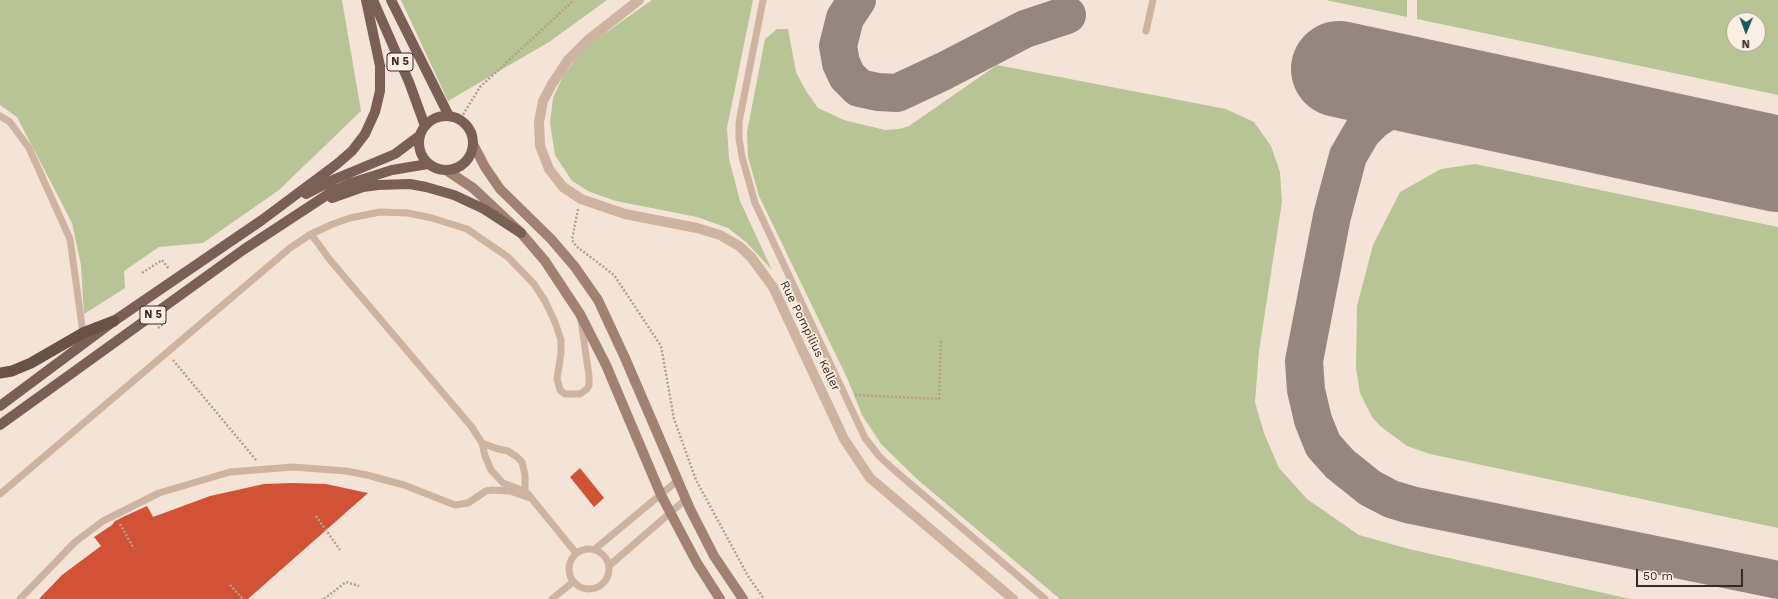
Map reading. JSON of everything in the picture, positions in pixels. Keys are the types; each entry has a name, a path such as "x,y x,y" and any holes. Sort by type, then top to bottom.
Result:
{"highway":[{"path":"0,373 12,371 30,364 83,333 114,321"}],"main road":[{"path":"262,220 337,164 352,151 365,134 375,112 380,91 380,66 366,0"},
{"name":"N 5","path":"373,0 409,82 425,126"},
{"name":"N 5","path":"391,0 449,116"},
{"path":"473,144 469,157 460,167 446,170 440,170 428,164 422,156 418,146 419,136 425,126 436,118 449,116 459,120 468,129 473,144 485,167 500,189 551,239 575,267 598,300 625,358 685,500 714,556 743,599"},
{"name":"N 5","path":"0,406 114,321 262,220 322,185 395,154 419,136"},
{"name":"N 5","path":"0,425 243,250 307,207 351,183 392,170 428,164"},
{"path":"446,170 473,188 521,233 545,261 580,314 606,365 661,495 697,564 720,599"},
{"path":"307,207 363,187 410,184 440,191 468,201 484,209 521,233"}],"street":[{"name":"Rue Pompilius Keller","path":"639,0 588,40 568,60 543,101 539,122 540,146 549,169 563,187 581,199 625,214 697,228 720,235 739,246 751,257 773,287 844,440 870,478 1013,599"}],"lane":[{"path":"764,0 739,122 739,138 742,157 755,203 865,438 879,456 1045,599"},
{"path":"1146,31 1153,0"},
{"path":"0,116 10,122 29,148 70,238 83,333"},
{"path":"0,494 290,248 311,234 350,218 380,212 408,213 432,218 467,229 508,257 534,284 545,301 555,322 561,340 561,353 557,372 558,384 565,394 572,395 580,394 587,390 589,385 580,314"},
{"path":"311,234 330,260 470,426 482,443 488,463 497,476 504,483 525,491"},
{"path":"482,443 508,451 522,462 525,475 525,491 576,553"},
{"path":"20,599 75,542 115,514 160,493 194,481 230,472 263,468 322,468 366,475 404,485 455,505 468,503 486,491 492,490 510,491 530,498"},
{"path":"595,549 677,481"},
{"path":"610,565 685,500"},
{"path":"588,549 595,549 602,553 610,565 610,572 607,580 602,586 587,590 579,587 573,582 569,567 571,560 576,553 588,549"},
{"path":"552,599 573,582"}],"path":[{"path":"459,120 480,87 574,0"},
{"path":"581,199 572,240 576,246 614,275 661,346 674,419 696,480 748,576 764,599"},
{"path":"142,273 162,260"},
{"path":"845,394 939,399 941,339"},
{"path":"166,352 263,468"},
{"path":"115,514 134,549"},
{"path":"316,516 340,550"},
{"path":"324,599 346,582 359,586"},
{"path":"230,585 243,599"}],"green space":[{"path":"0,0 342,0 361,111 279,190 203,243 159,247 124,271 125,288 84,314 81,265 72,223 17,117 0,105"},
{"path":"401,0 607,0 549,42 448,101"},
{"path":"652,0 753,0 727,128 729,159 740,201 772,270 746,242 728,228 697,217 616,201 590,192 572,181 555,155 550,123 553,98 563,76 583,49"},
{"path":"1326,0 1407,0 1407,17"},
{"path":"1417,0 1778,0 1778,95 1417,19"},
{"path":"777,29 788,29 796,72 806,91 818,108 844,120 885,130 899,129 909,126 997,65 1226,109 1254,122 1271,146 1280,172 1282,202 1259,351 1255,402 1264,433 1279,468 1307,499 1359,535 1409,549 1630,599 1060,599 918,480 881,444 862,415 848,380 759,196 748,157 747,132 765,39"},
{"path":"1475,164 1778,227 1778,528 1430,454 1407,446 1380,426 1372,417 1360,393 1356,368 1357,306 1373,245 1400,192 1441,169"}],"building":[{"path":"580,468 604,498 594,507 570,477"},
{"path":"264,484 326,484 368,493 248,599 39,599 62,575 101,546 94,537 112,525 115,521 125,516 147,506 153,517 210,496"}],"taxiway":[{"path":"857,0 845,18 838,46 841,63 847,76 859,88 878,92 897,93 944,71 1025,29 1067,15"},
{"path":"1462,96 1432,97 1410,101 1391,109 1374,120 1362,132 1348,156 1332,216 1304,361 1306,390 1313,420 1323,445 1340,464 1370,488 1391,499 1411,505 1778,580"}],"runway":[{"path":"1339,69 1778,164"}]}
